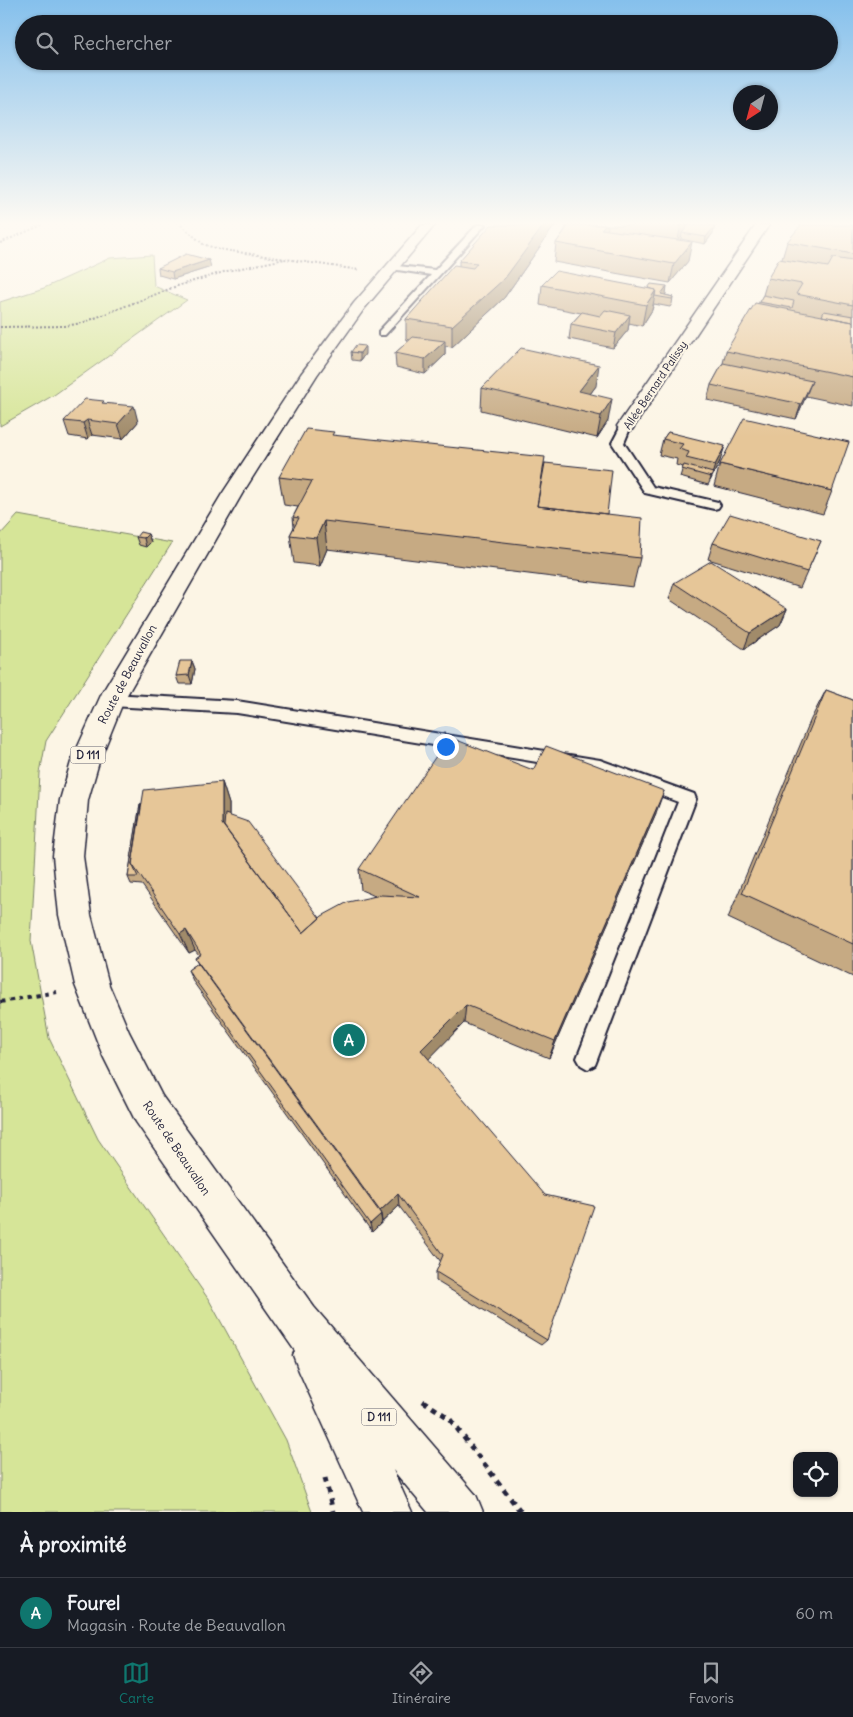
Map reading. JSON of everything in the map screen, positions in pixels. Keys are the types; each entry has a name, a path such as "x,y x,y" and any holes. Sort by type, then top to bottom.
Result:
{"main road":[{"name":"Route de Beauvallon","path":"299,1322 149,1109 116,1044 92,985 75,915 68,856 74,800 84,762 110,700 232,494 303,382 369,296"},
{"name":"Allée Bernard Palissy","path":"626,426 715,296"},
{"name":"D 111","path":"299,1322 388,1512"},
{"name":"D 111","path":"299,1322 459,1512"}],"lane":[{"path":"382,333 416,296"},
{"name":"Allée Bernard Palissy","path":"626,426 618,443 648,490 714,506"},
{"path":"110,700 237,707 600,766 688,799 588,1058"}],"path":[{"path":"0,327 65,326 82,323 152,296"},
{"path":"0,1002 92,985"}],"green space":[{"path":"20,296 177,296 187,300 54,395 0,426 0,302"},
{"path":"18,515 172,543 46,741 40,773 31,941 49,1038 98,1139 209,1300 286,1440 312,1512 0,1512 0,535"}],"building":[{"path":"427,296 486,296 452,326 406,319"},
{"path":"597,296 652,296 646,305"},
{"path":"655,296 667,296 673,297 672,299"},
{"path":"763,296 794,301 792,308 759,302"},
{"path":"804,296 853,296 853,305"},
{"path":"755,303 853,322 853,377 726,351"},
{"path":"605,310 630,315 616,333 571,324 582,312 600,316"},
{"path":"824,311 853,316 853,322 822,316"},
{"path":"413,337 445,341 425,359 395,353"},
{"path":"356,345 365,346 360,353 351,352"},
{"path":"521,348 599,365 579,391 612,399 601,416 482,388"},
{"path":"723,363 812,381 801,404 711,385"},
{"path":"85,399 104,401 102,403 134,406 118,424 87,420 83,423 64,421"},
{"path":"744,418 849,442 832,491 720,464"},
{"path":"306,429 334,432 332,435 545,457 537,506 642,518 640,558 324,521 316,538 290,535 299,518 293,517 312,481 279,477"},
{"path":"668,432 725,446 715,465 686,458 689,452 679,449 683,444 663,439"},
{"path":"545,463 612,470 607,514 537,506"},
{"path":"684,465 713,473 711,477 682,469"},
{"path":"730,514 821,541 807,572 713,543"},
{"path":"140,532 148,534 144,538 136,537"},
{"path":"711,561 787,609 750,633 674,583"},
{"path":"180,661 192,661 189,675 176,676"},
{"path":"826,690 853,700 853,944 742,893"},
{"path":"449,737 533,770 546,746 664,791 555,1041 466,1005 421,1050 545,1195 594,1206 547,1340 436,1272 443,1255 398,1194 380,1211 195,958 201,954 186,930 180,934 132,864 144,790 222,782 222,824 303,933 322,916 348,902 381,895 420,897 359,869"},
{"path":"140,805 132,864 138,877 128,877"},
{"path":"225,814 248,822 320,918 303,933 224,826"},
{"path":"198,963 381,1214 370,1224 188,970"}],"place":[{"name":"Fourel","path":"349,1040"}]}
